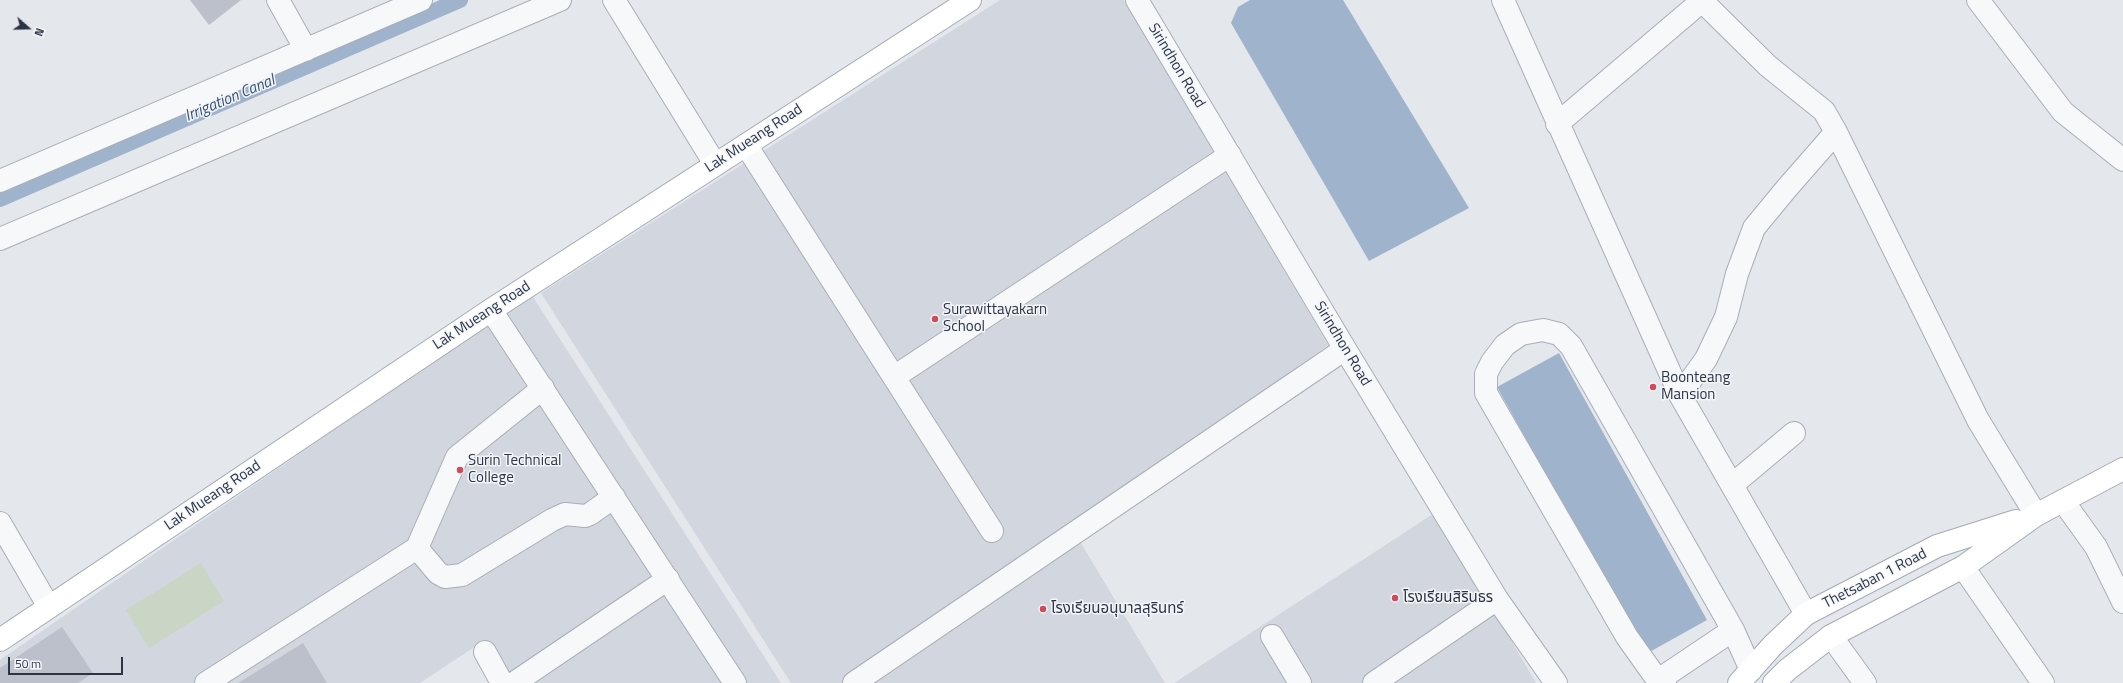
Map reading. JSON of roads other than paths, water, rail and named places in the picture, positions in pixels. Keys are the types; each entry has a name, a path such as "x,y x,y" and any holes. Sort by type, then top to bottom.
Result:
{"main road":[{"name":"Lak Mueang Road","path":"0,640 491,310 970,0"},
{"name":"Thetsaban 1 Road","path":"1774,683 1787,670 1831,636 1963,567 2036,515 2123,469"},
{"name":"Thetsaban 1 Road","path":"1745,676 1773,645 1806,614 1937,546 2036,515"}],"street":[{"path":"0,181 421,0"},
{"path":"0,239 560,0"},
{"path":"614,0 715,164"},
{"name":"Sirindhon Road","path":"1137,0 1345,349 1497,599 1556,683"},
{"path":"1558,124 1702,0 1768,66 1824,111 1836,132 1978,420 2036,515"},
{"path":"1978,0 2063,112 2123,160"},
{"path":"1506,1 1558,124 1680,395 1806,614"},
{"path":"285,3 306,50"},
{"path":"1680,395 1706,359 1726,317 1737,274 1754,228 1786,188 1836,132"},
{"path":"746,145 992,531"},
{"path":"894,377 1230,155"},
{"path":"491,310 735,683"},
{"path":"1733,630 1662,681 1654,675 1627,637 1486,393 1486,374 1505,345 1521,334 1543,330 1559,334 1571,346 1733,630 1745,676"},
{"path":"854,683 1345,349"},
{"path":"206,683 417,548 457,457 543,388"},
{"path":"1732,485 1794,433"},
{"path":"417,548 438,573 446,577 462,575 552,520 565,514 585,516 614,497"},
{"path":"2063,501 2096,547 2123,602"},
{"path":"0,522 49,607"},
{"path":"1963,567 2043,683"},
{"path":"514,683 668,579"},
{"path":"1374,683 1497,599"},
{"path":"1272,636 1300,683"},
{"path":"1831,636 1865,683"},
{"path":"485,652 502,683"}],"water":[{"path":"1250,0 1343,0 1469,208 1369,261 1231,23 1238,7"},
{"path":"1559,353 1707,620 1646,654 1497,387"}],"waterway":[{"name":"Irrigation Canal","path":"0,199 460,0"}],"place":[{"name":"Surawittayakarn School","path":"935,319"},
{"name":"Boonteang Mansion","path":"1653,387"},
{"name":"Surin Technical College","path":"460,470"},
{"name":"โรงเรียนสิรินธร","path":"1395,598"},
{"name":"โรงเรียนอนุบาลสุรินทร์","path":"1043,609"}]}
